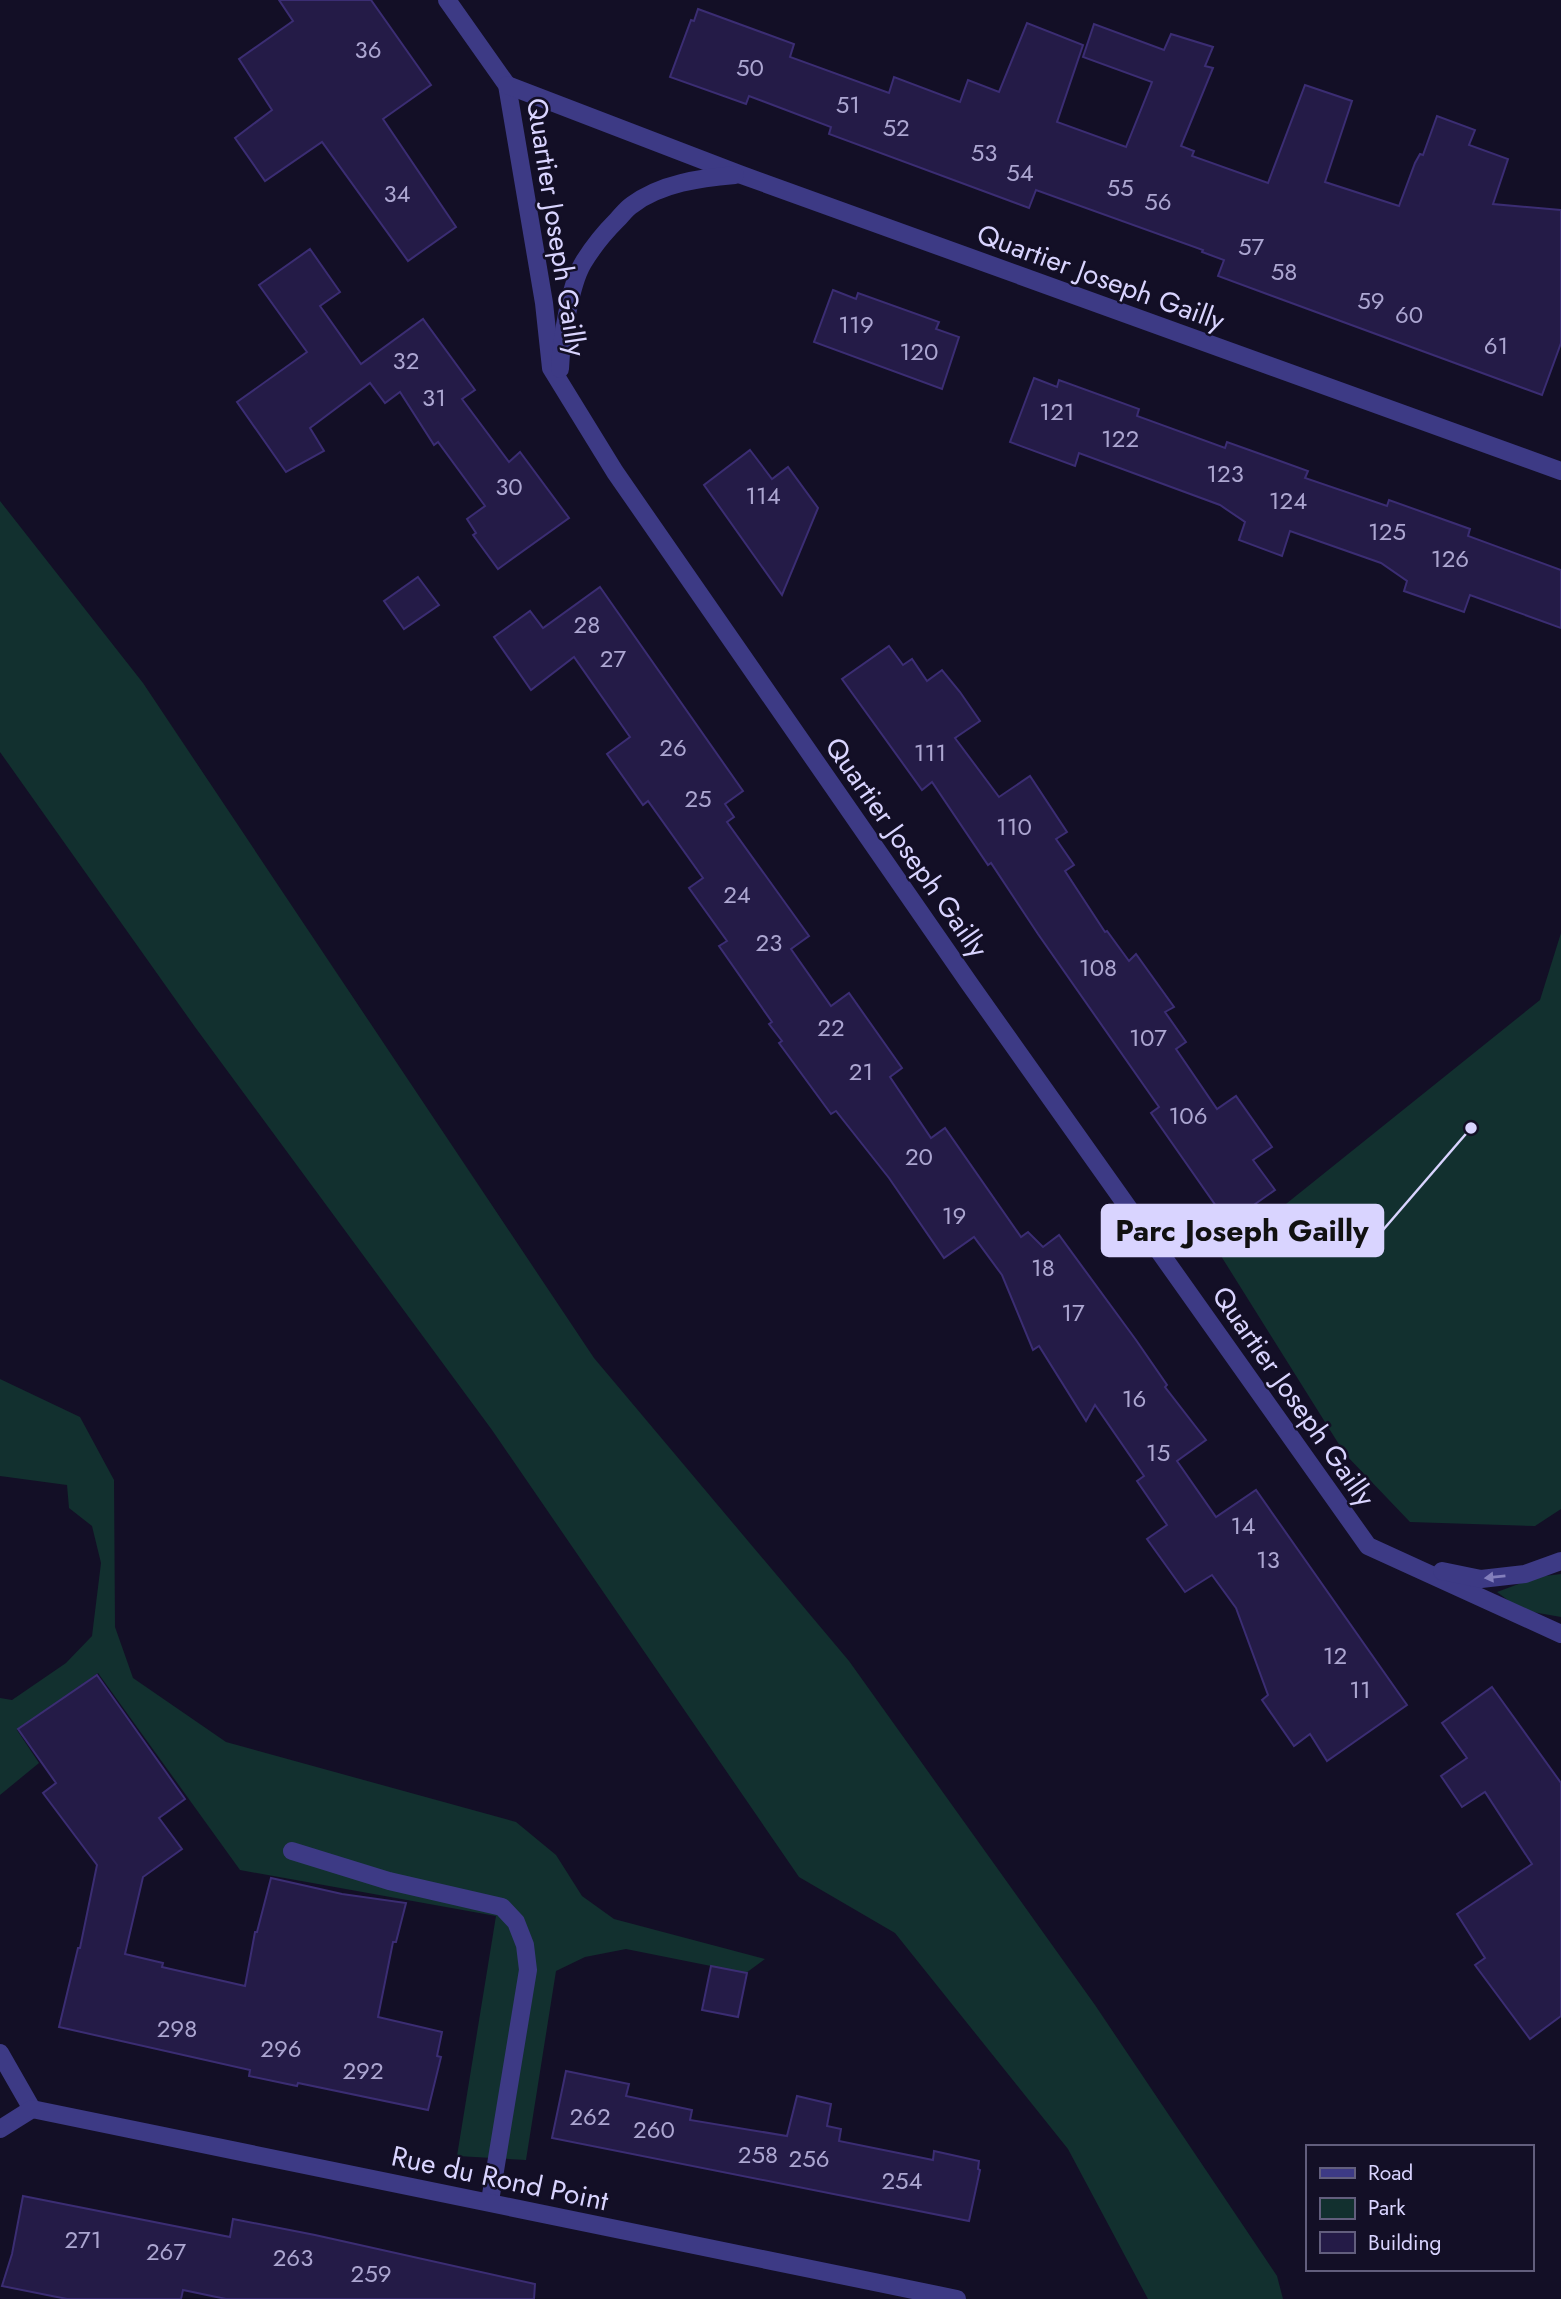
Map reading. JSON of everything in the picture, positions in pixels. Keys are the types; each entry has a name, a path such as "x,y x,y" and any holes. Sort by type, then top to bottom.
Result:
{"street":[{"name":"Quartier Joseph Gailly","path":"447,0 507,85 544,303 551,368 615,472 961,972 1368,1546 1561,1634"},
{"name":"Quartier Joseph Gailly","path":"507,85 739,174 1561,471"},
{"path":"559,383 561,348 569,307 582,265 605,232 632,205 660,190 698,178 739,174"},
{"name":"Quartier Joseph Gailly","path":"1411,1565 1481,1579 1525,1574 1561,1562"},
{"path":"292,1852 389,1881 502,1907 516,1922 525,1945 528,1970 490,2201"},
{"path":"0,2053 32,2109 0,2129"},
{"name":"Rue du Rond Point","path":"32,2109 957,2299"}],"green space":[{"path":"0,501 143,683 594,1358 849,1661 1095,2005 1277,2276 1283,2299 1148,2299 1068,2149 895,1933 799,1877 492,1430 195,1027 0,752"},
{"path":"1561,933 1561,1509 1535,1526 1410,1522 1345,1454 1221,1256 1540,1000"},
{"path":"0,1379 80,1417 114,1480 115,1627 133,1678 226,1742 516,1822 556,1855 582,1896 614,1919 765,1959 746,1973 626,1949 585,1957 556,1971 526,2160 457,2156 496,1916 240,1870 98,1673 17,1730 39,1763 0,1795 0,1698 12,1700 66,1663 92,1636 101,1563 92,1526 69,1508 67,1485 0,1476"},
{"path":"1561,1574 1561,1617 1521,1610 1497,1592 1537,1577"}],"building":[{"path":"279,0 371,0 431,85 383,119 456,227 408,261 322,142 265,181 235,138 272,110 239,59 293,21"},
{"path":"698,9 794,44 790,57 889,93 894,77 960,102 968,80 999,92 1027,23 1083,45 1057,122 1126,147 1152,82 1083,57 1094,24 1164,50 1171,34 1213,47 1205,66 1213,68 1181,146 1194,151 1192,156 1268,183 1305,85 1352,101 1325,182 1399,206 1415,163 1420,154 1423,155 1437,116 1475,130 1469,145 1508,159 1493,204 1561,210 1561,343 1542,395 1218,276 1224,260 1202,252 1203,250 1036,190 1029,208 829,134 831,127 749,96 746,104 670,77 691,20 694,21"},
{"path":"310,249 340,292 320,306 361,364 423,319 475,390 462,399 509,462 520,452 569,518 498,569 473,535 476,533 467,519 485,506 438,442 434,445 400,392 385,403 370,383 310,428 324,451 286,472 237,402 307,352 259,285"},
{"path":"833,290 856,299 858,293 939,322 936,329 959,337 942,389 814,342"},
{"path":"1034,378 1057,387 1059,380 1139,409 1137,416 1225,448 1227,442 1308,471 1305,478 1387,506 1389,500 1470,529 1468,536 1561,570 1561,628 1470,595 1464,612 1404,591 1407,581 1381,563 1290,531 1282,556 1239,540 1245,522 1220,505 1079,453 1075,466 1010,442"},
{"path":"750,450 772,479 788,467 818,508 782,595 704,485"},
{"path":"418,577 439,605 404,629 384,601"},
{"path":"600,587 743,791 725,804 734,817 727,822 809,936 791,949 831,1006 849,993 902,1068 890,1077 931,1138 945,1128 1021,1237 1028,1232 1043,1247 1059,1235 1136,1340 1167,1385 1165,1387 1206,1440 1177,1461 1216,1517 1256,1490 1407,1705 1327,1761 1310,1734 1294,1746 1262,1700 1268,1695 1236,1608 1212,1575 1185,1592 1147,1539 1167,1525 1137,1481 1144,1476 1095,1405 1086,1421 1039,1346 1033,1350 1002,1275 974,1237 944,1258 889,1178 836,1111 831,1114 779,1043 782,1041 769,1024 772,1022 719,946 727,941 689,888 703,878 648,801 643,805 607,754 630,737 574,657 531,690 494,637 530,611 543,628"},
{"path":"889,646 903,665 912,659 927,681 942,670 960,692 980,721 955,738 999,797 1030,776 1067,832 1056,839 1074,865 1065,871 1105,932 1107,931 1129,961 1136,954 1174,1007 1165,1012 1186,1042 1176,1049 1217,1109 1236,1096 1272,1147 1253,1160 1275,1190 1228,1223 1151,1113 1159,1107 991,863 988,865 932,782 922,790 842,679"},
{"path":"97,1675 185,1799 159,1818 182,1849 143,1877 125,1954 163,1963 162,1967 245,1986 255,1932 271,1878 342,1894 406,1903 396,1942 393,1942 378,2017 442,2032 437,2056 441,2057 428,2110 298,2083 297,2086 249,2076 250,2070 59,2027 80,1948 97,1865 43,1793 56,1783 18,1729"},
{"path":"1492,1687 1561,1783 1561,2016 1530,2039 1475,1965 1485,1958 1457,1914 1532,1864 1485,1792 1462,1807 1441,1776 1467,1758 1442,1723"},
{"path":"711,1966 747,1973 738,2017 702,2010"},
{"path":"566,2071 629,2084 626,2096 692,2110 690,2120 787,2136 797,2096 831,2104 827,2126 841,2129 839,2141 933,2160 934,2151 979,2161 980,2170 969,2221 552,2138"},
{"path":"23,2196 230,2237 233,2219 315,2235 535,2284 534,2299 226,2299 183,2290 181,2299 67,2299 2,2286 12,2254"}],"place":[{"name":"Parc Joseph Gailly","path":"1471,1128"}]}
